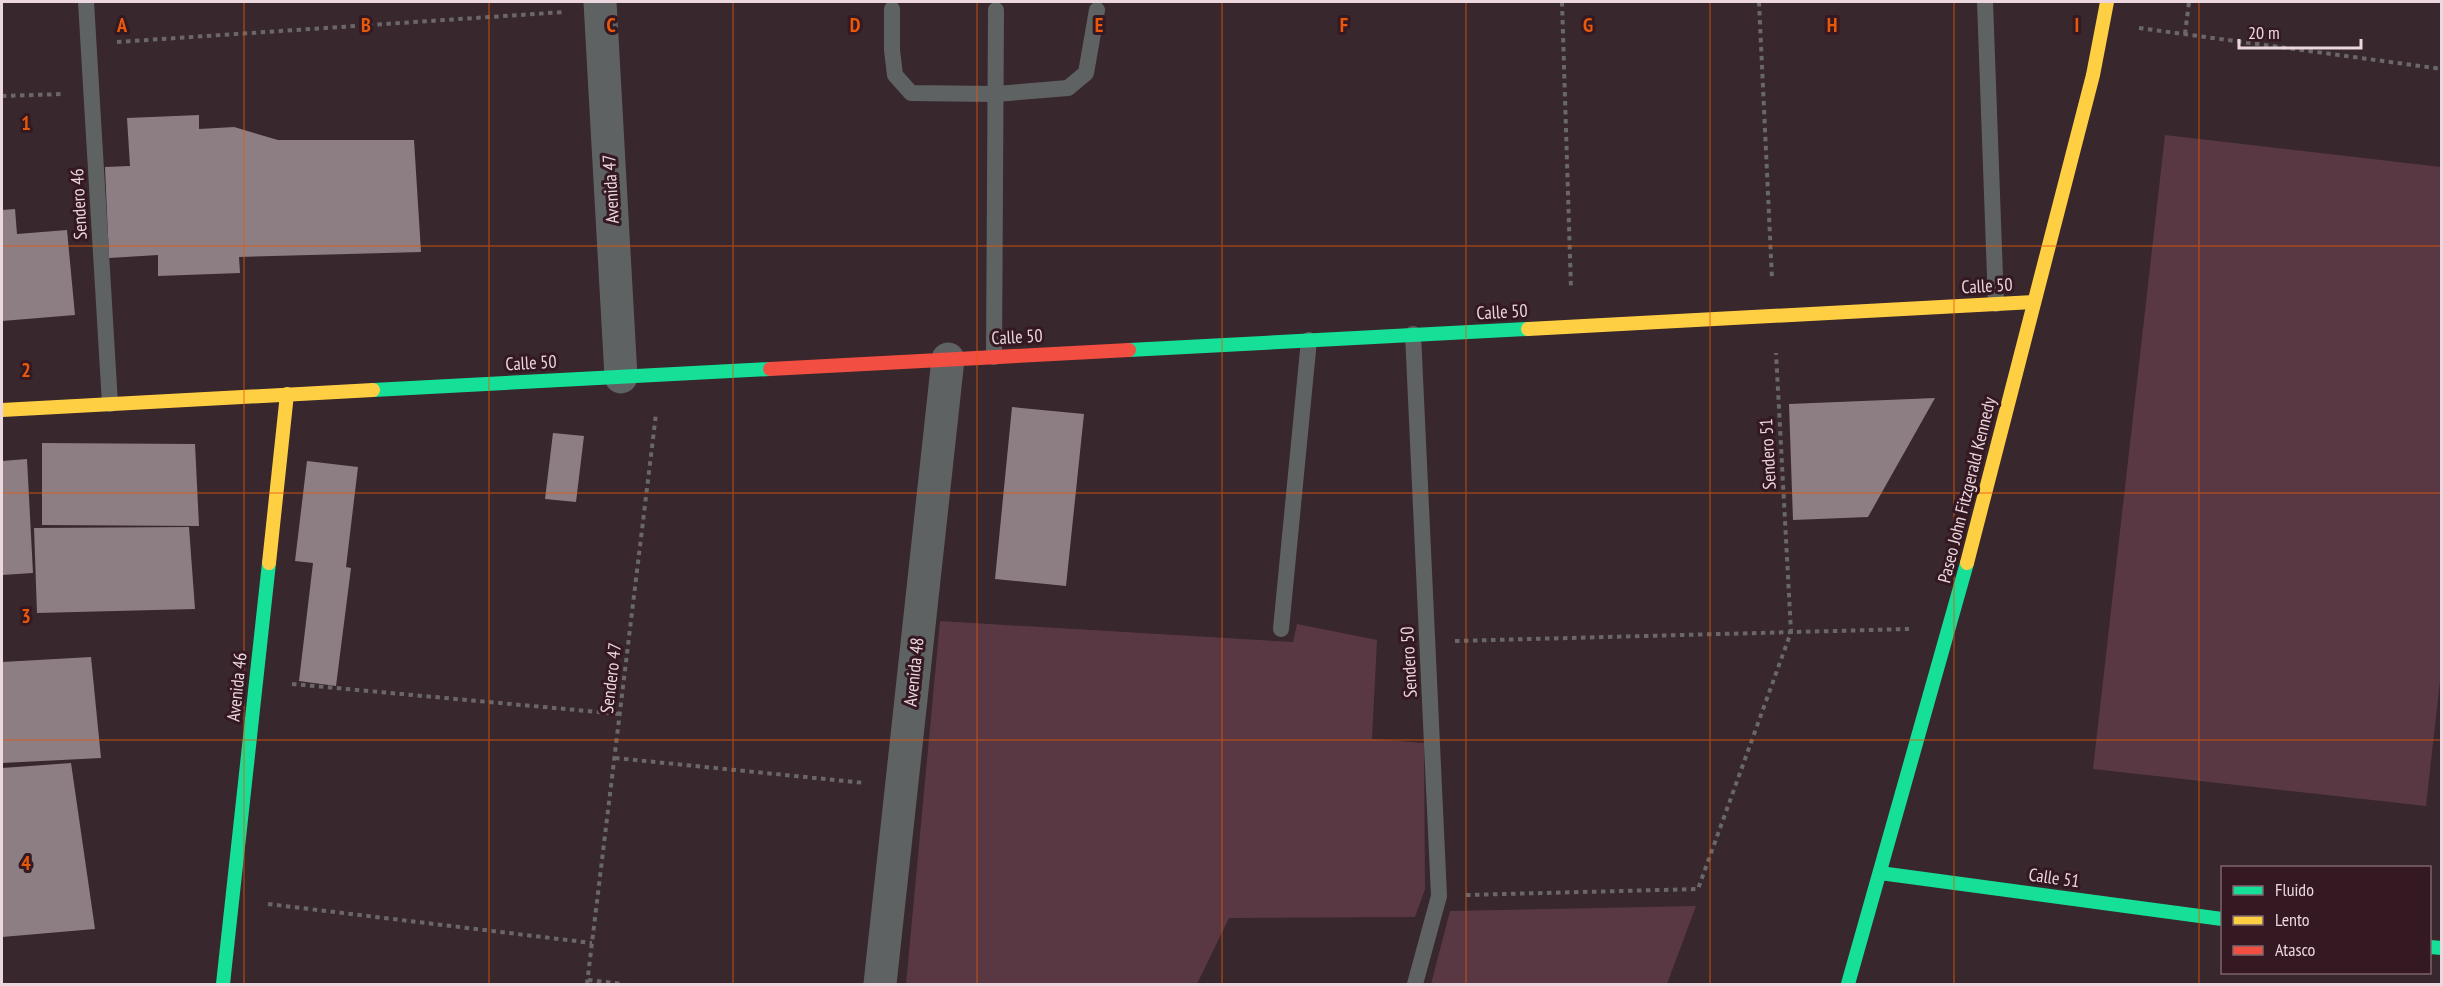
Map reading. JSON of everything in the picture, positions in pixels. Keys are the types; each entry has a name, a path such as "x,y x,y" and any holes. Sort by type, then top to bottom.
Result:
{"street":[{"name":"Paseo John Fitzgerald Kennedy","path":"1848,984 1950,627 2093,75 2107,2"},
{"name":"Avenida 47","path":"601,6 621,377"},
{"name":"Calle 50","path":"2,410 2034,302"},
{"name":"Avenida 48","path":"880,984 948,359"},
{"name":"Avenida 46","path":"223,984 287,394"},
{"name":"Calle 51","path":"1880,873 2221,919"}],"lane":[{"name":"Sendero 46","path":"87,2 110,404"},
{"path":"1985,2 1996,304"},
{"path":"892,9 892,50 895,75 911,93 996,94 1068,88 1086,74 1097,10"},
{"path":"994,357 996,10"},
{"name":"Sendero 50","path":"1413,334 1439,896 1415,984"},
{"path":"1281,630 1309,340"}],"path":[{"path":"1562,2 1572,326"},
{"name":"Sendero 51","path":"1439,896 1698,889 1791,632 1758,2"},
{"path":"2185,34 2189,2"},
{"path":"89,44 601,6"},
{"path":"2103,23 2442,69"},
{"path":"2,96 92,92"},
{"name":"Sendero 47","path":"587,982 660,374"},
{"path":"1427,642 1950,627"},
{"path":"256,681 620,714"},
{"path":"615,758 902,786"},
{"path":"232,900 592,943"},
{"path":"587,982 624,984"}],"shaded area":[{"path":"2165,135 2441,167 2442,663 2426,806 2093,769"},
{"path":"940,621 1293,642 1297,624 1377,640 1372,739 1424,743 1425,889 1415,917 1229,918 1197,984 906,984"},
{"path":"1696,906 1667,984 1431,984 1450,911"}],"building":[{"path":"199,115 199,129 234,127 278,140 414,140 421,252 239,257 240,273 158,276 158,255 109,258 105,167 130,166 127,118"},
{"path":"15,209 17,234 67,230 75,315 2,321 2,210"},
{"path":"1935,398 1868,517 1793,520 1789,404"},
{"path":"1012,407 1084,414 1066,586 995,579"},
{"path":"553,433 584,436 576,502 545,499"},
{"path":"42,443 195,444 199,526 42,525"},
{"path":"27,459 33,573 2,575 2,461"},
{"path":"307,461 358,467 346,567 351,568 336,686 299,681 313,563 295,561"},
{"path":"189,527 195,609 37,613 34,528"},
{"path":"91,657 101,758 2,763 2,662"},
{"path":"71,763 95,929 2,937 2,768"}],"traffic: fast":[{"path":"1129,350 1528,329"},
{"path":"373,390 770,369"},
{"path":"223,984 269,563"},
{"path":"1848,984 1967,563"},
{"path":"1880,873 2221,919"},
{"path":"2431,947 2442,948"}],"traffic: slow":[{"path":"1967,563 2093,75 2107,2"},
{"path":"1528,329 2034,302"},
{"path":"2,410 373,390"},
{"path":"269,563 287,394"}],"traffic: jam":[{"path":"770,369 1129,350"}]}
